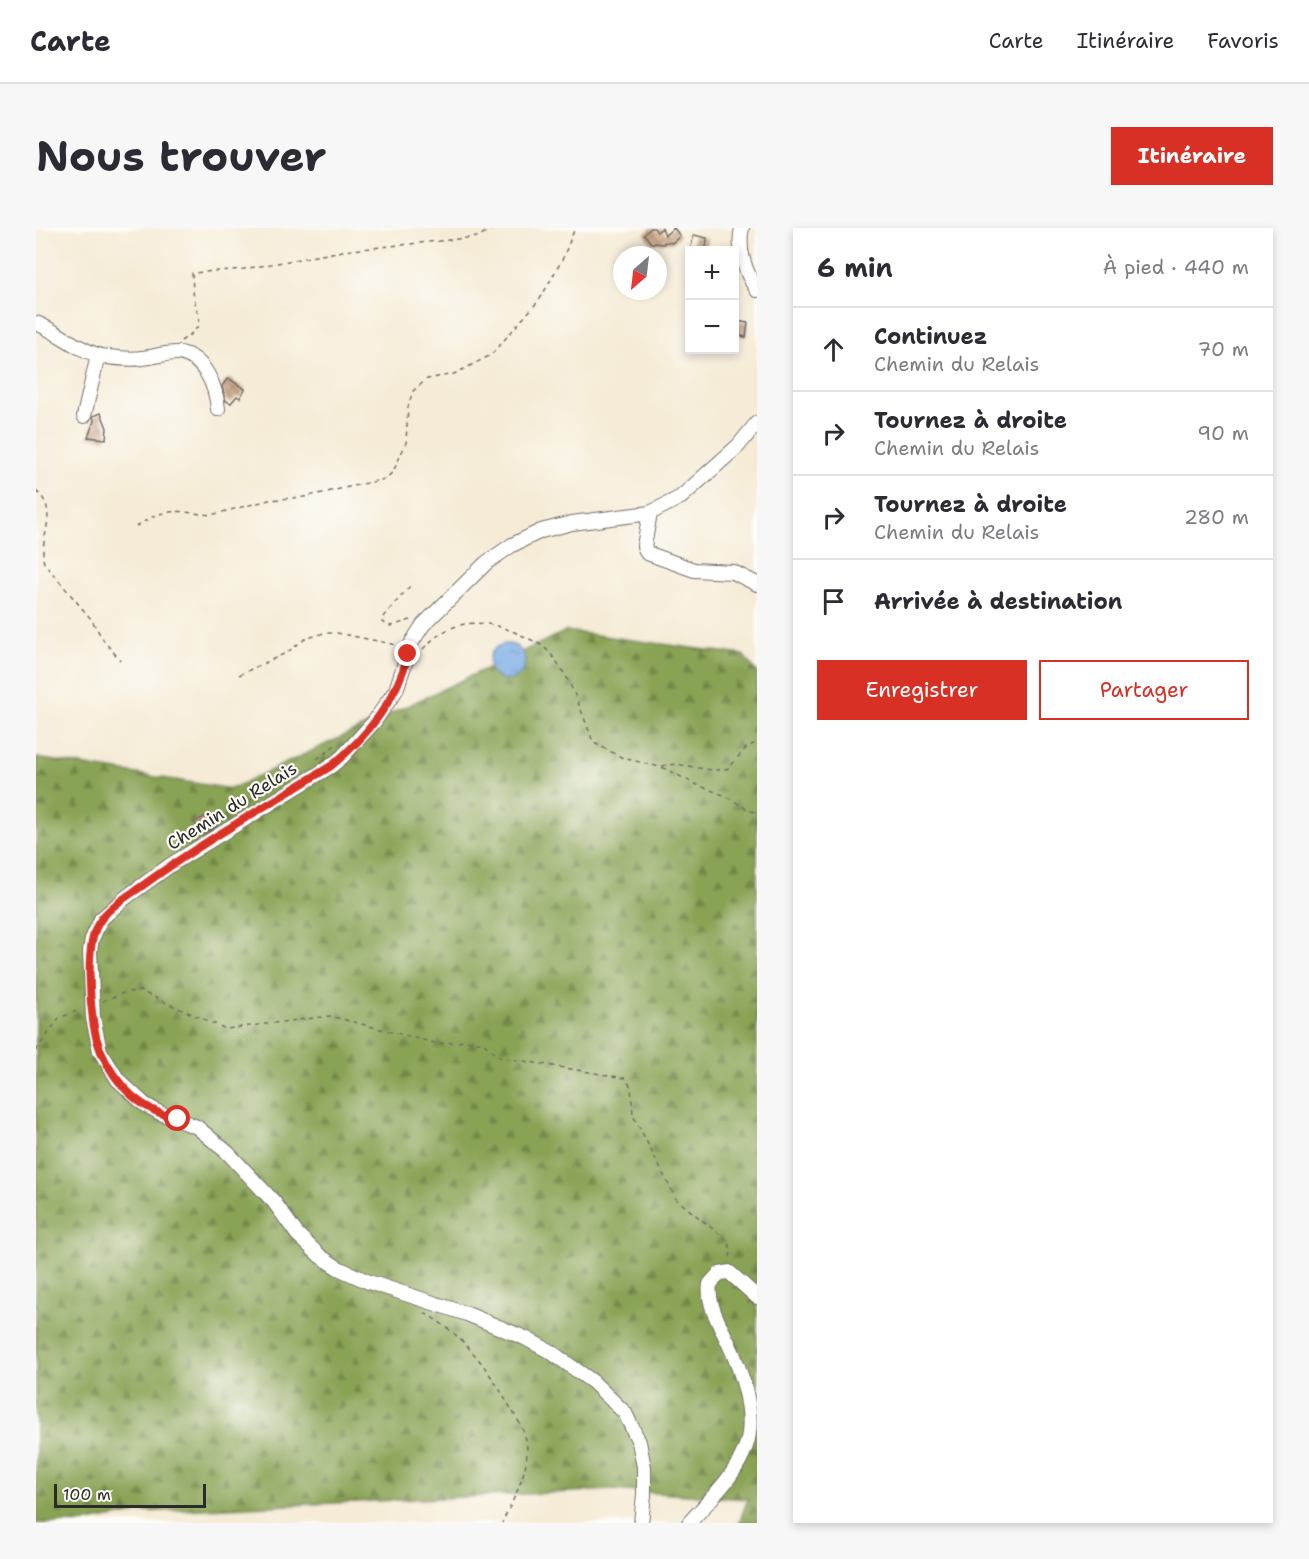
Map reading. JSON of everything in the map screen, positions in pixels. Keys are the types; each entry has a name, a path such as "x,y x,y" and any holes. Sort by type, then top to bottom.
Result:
{"street":[{"path":"742,228 740,248 748,274 757,290"},
{"path":"36,322 69,342 98,355 129,359 179,353 188,357 202,367 208,376 216,395 218,409"},
{"path":"84,416 98,355"},
{"name":"Chemin du Relais","path":"641,1523 644,1467 639,1442 625,1413 593,1382 551,1352 525,1338 467,1314 345,1271 320,1256 297,1234 274,1202 250,1176 207,1134 187,1123 152,1110 129,1091 108,1066 96,1039 92,1005 91,945 94,931 104,915 172,864 342,757 374,722 396,690 410,648 429,619 486,563 512,545 555,526 650,513 686,494 738,446 757,423"},
{"path":"650,513 644,546 647,553 694,570 733,572 757,584"},
{"path":"689,1523 736,1466 749,1435 748,1408 743,1380 712,1307 710,1287 713,1278 722,1272 729,1272 757,1297"}],"path":[{"path":"176,345 197,329 200,318 194,298 192,273 244,269 343,251 477,237 494,228"},
{"path":"136,526 158,514 176,511 211,515 269,500 304,497 385,479 393,471 406,443 408,407 412,391 426,379 454,374 491,355 540,299 575,228"},
{"path":"36,491 47,506 49,515 42,556 44,563 91,620 104,641 120,660"},
{"path":"411,585 382,618 382,622 391,626 412,619"},
{"path":"239,675 279,657 305,639 324,633 337,633 392,646 404,645 410,648 416,656 438,635 469,623 492,624 537,643 551,656 575,693 592,740 623,758 638,763 661,766 675,764 725,770 745,749 757,742"},
{"path":"316,761 342,740"},
{"path":"661,766 695,784 726,796 750,811 757,812"},
{"path":"219,818 280,783"},
{"path":"36,1051 58,1018 126,992 140,991 226,1029 330,1016 439,1044 464,1041 482,1042 499,1058 625,1078 631,1087 633,1115 676,1199 728,1241 731,1250 729,1272"},
{"path":"420,1311 450,1330 479,1358 503,1394 526,1439 526,1462 519,1486 502,1523"}],"green space":[{"path":"566,631 743,655 757,672 757,1523 739,1523 748,1499 612,1490 142,1512 82,1523 36,1523 36,758 231,789"}],"water":[{"path":"507,644 520,649 525,662 520,675 507,680 494,675 489,662 494,649"}],"building":[{"path":"651,228 657,232 662,228 665,235 674,228 680,236 672,243 651,243 644,234"},
{"path":"694,235 707,238 706,246 691,246"},
{"path":"739,322 748,323 746,337 739,336"},
{"path":"228,378 245,389 240,398 237,396 231,403 226,401 222,386"},
{"path":"101,413 107,428 106,439 88,437 94,421 93,416"},
{"path":"210,814 217,826 201,835 194,822"}],"route":[{"path":"178,1119 152,1110 129,1091 118,1080 100,1051 96,1039 92,1005 90,951 94,931 104,915 172,864 342,757 374,722 396,690 408,654"}]}
